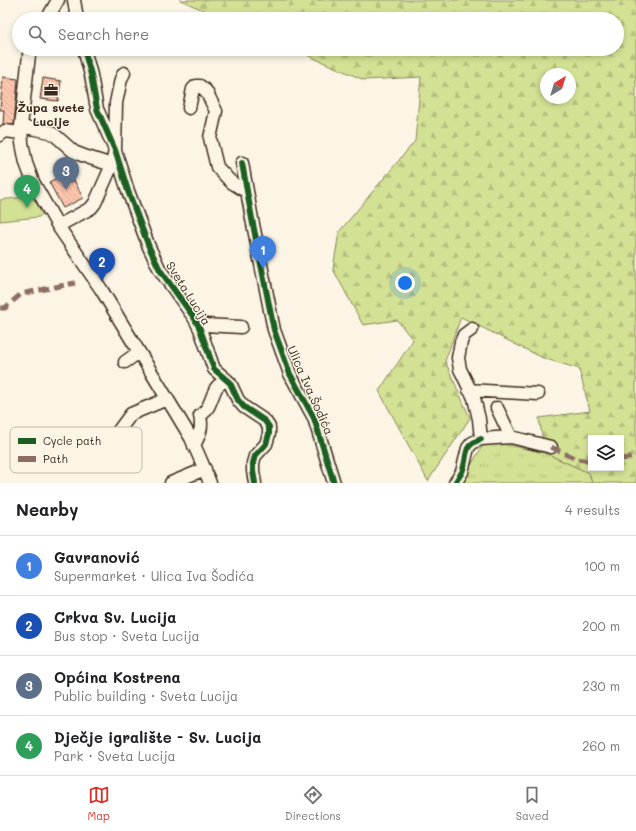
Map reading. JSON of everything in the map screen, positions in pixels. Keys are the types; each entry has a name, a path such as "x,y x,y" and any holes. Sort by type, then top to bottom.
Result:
{"street":[{"path":"50,12 58,0"},
{"path":"74,0 76,12"},
{"path":"29,56 21,129 26,163 32,182 58,226 101,289 167,399 194,446 205,468 210,483"},
{"name":"Sveta Lucija","path":"86,56 97,109 115,150 128,191 138,214 149,247 160,270 195,319 214,369 230,383 238,400 244,407 265,420 269,427 269,434 266,444 255,456 253,463 255,483"},
{"name":"Sveta Lucija","path":"58,226 91,208 96,203 112,165 115,150 116,103 121,79 124,73"},
{"path":"189,108 193,89 196,86 200,86 206,91 216,111 210,138 217,167 231,182 247,192"},
{"path":"0,135 4,131 21,129 50,132 74,152 112,165"},
{"name":"Ulica Iva Šodića","path":"242,163 274,330 290,374 314,418 334,483"},
{"path":"195,319 205,324 241,327"},
{"path":"472,329 464,335 458,358 460,370 474,398 479,419 481,439"},
{"path":"125,362 139,352"},
{"path":"194,446 201,430 200,416 208,408 217,387 226,379"},
{"path":"469,390 538,394"},
{"path":"121,427 131,414 167,399"},
{"path":"497,408 511,437"},
{"path":"455,483 462,472 468,448 472,443 481,439 511,437 552,447"},
{"path":"171,483 205,468"}],"green space":[{"path":"180,0 636,0 636,483 592,483 589,473 545,453 539,418 590,411 579,369 543,358 461,317 445,361 470,418 428,481 379,391 413,340 397,320 363,325 333,269 339,232 415,141 421,77 364,80 309,56 624,56 624,12 208,12"},
{"path":"33,196 42,214 39,217 0,221 0,200"},
{"path":"486,440 545,453 589,473 592,483 467,483 462,480"}],"building":[{"path":"3,77 18,79 14,125 3,124 4,110 0,110"},
{"name":"Župa svete Lucije","path":"43,78 61,81 58,101 40,99"},
{"path":"65,174 70,183 74,180 83,198 63,208 49,182"}],"marked path":[{"path":"0,308 5,308 21,294 75,283"},
{"path":"551,447 576,459 588,461"},
{"path":"624,459 636,457"}],"cycle path":[{"path":"86,56 97,109 115,150 128,191 149,247 160,270 195,319 214,369 230,383 238,400 244,407 265,421 269,427 269,434 266,444 255,456 253,463 255,483"},
{"path":"242,163 274,330 290,374 314,418 334,483"},
{"path":"455,483 462,472 468,448 481,439"}],"place":[{"name":"Župa svete Lucije","path":"51,90"},
{"name":"Općina Kostrena","path":"66,190"},
{"name":"Dječje igralište - Sv. Lucija","path":"27,208"},
{"name":"Gavranović","path":"263,269"},
{"name":"Crkva Sv. Lucija","path":"102,281"}]}
